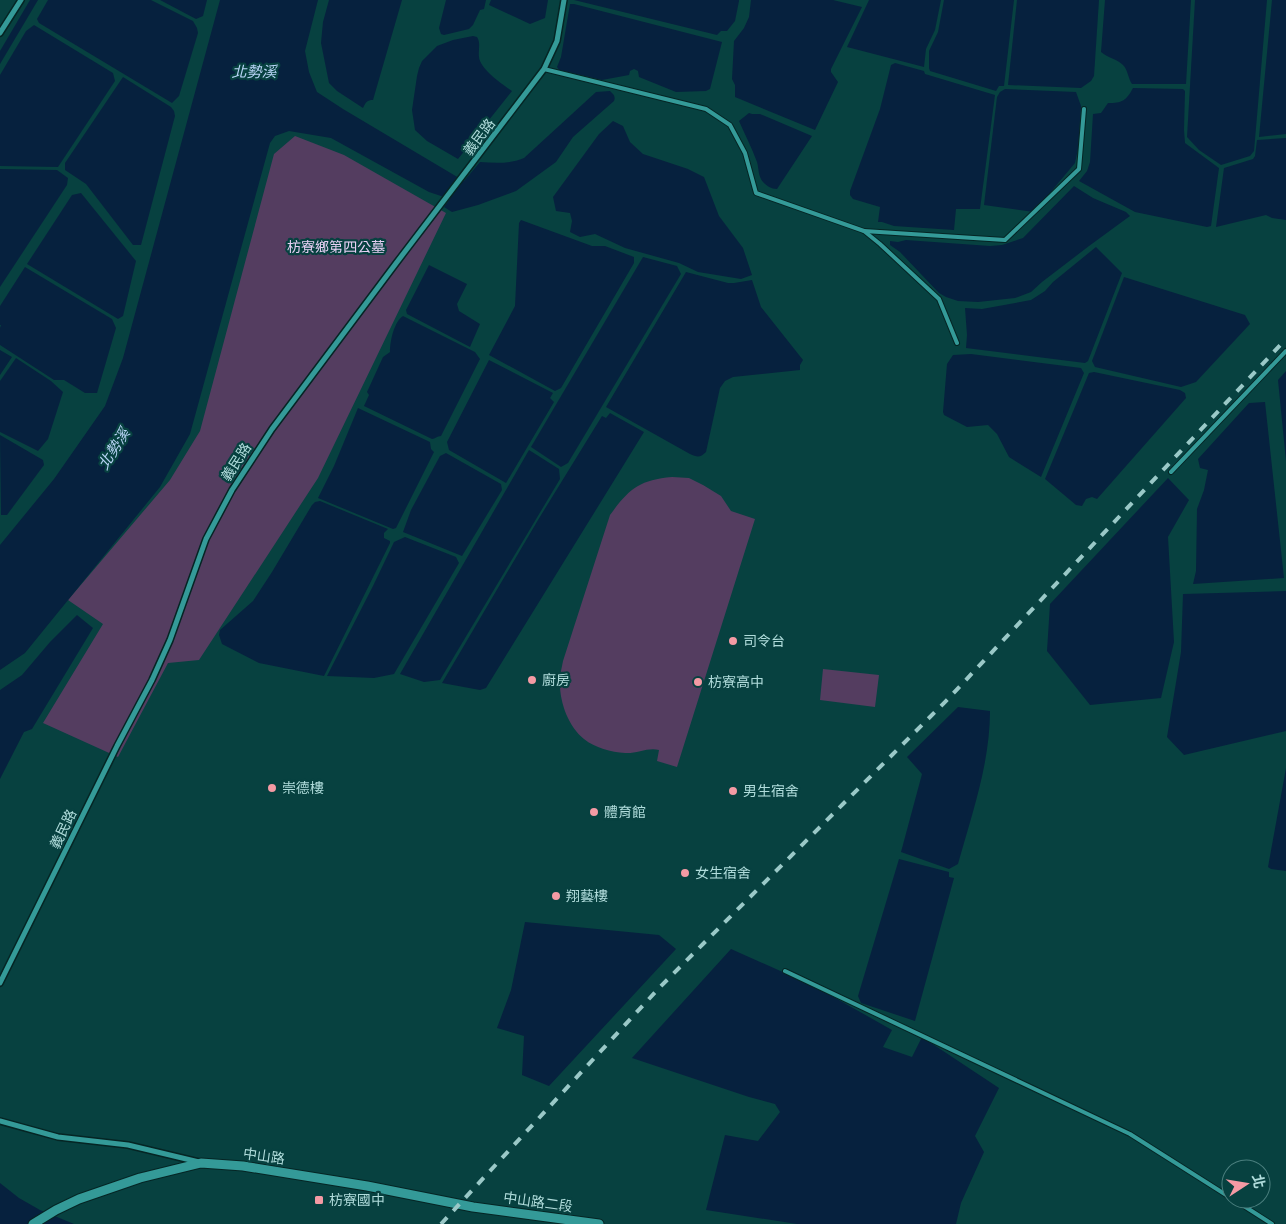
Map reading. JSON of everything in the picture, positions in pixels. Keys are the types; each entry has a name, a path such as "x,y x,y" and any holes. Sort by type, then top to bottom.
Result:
{"street":[{"path":"0,33 20,0"},
{"name":"義民路","path":"0,983 117,746 152,680 170,640 206,539 232,490 272,429 544,69 557,41 564,0"},
{"path":"0,1121 58,1137 128,1145 202,1163"},
{"name":"中山路","path":"33,1224 79,1199 140,1178 202,1163 243,1166 367,1186 473,1207"},
{"name":"中山路二段","path":"473,1207 599,1224"}],"lane":[{"path":"544,69 706,109 730,125 745,153 756,193 864,231 1005,240 1079,169 1084,109"},
{"path":"864,231 939,299 956,343"},
{"path":"1171,472 1286,351"},
{"path":"785,971 1130,1134 1221,1191"},
{"path":"1249,1209 1272,1224"}],"green space":[{"name":"枋寮鄉第四公墓","path":"295,136 344,155 446,213 318,478 199,660 168,663 118,757 43,723 103,624 68,600 170,480 200,431 274,154"},
{"path":"661,478 689,478 703,485 721,496 731,511 755,519 677,767 657,761 659,750 620,752 603,749 588,742 578,734 569,720 560,688 563,661 610,515 629,492 636,487"},
{"path":"823,669 879,675 875,707 820,700"}],"water":[{"path":"30,0 38,0 0,64 0,51"},
{"path":"48,0 151,0 193,21 198,33 179,96 172,103 39,23 37,19"},
{"path":"160,0 207,0 203,16 196,19"},
{"name":"北勢溪","path":"220,0 318,0 305,51 309,72 317,92 464,181 480,162 508,162 524,158 596,92 610,91 615,99 573,137 556,162 516,191 452,212 444,207 450,199 429,192 331,138 289,131 275,136 270,143 190,434 160,487 25,653 0,670 0,545 54,479 105,406 123,358"},
{"path":"329,0 402,0 373,100 369,100 363,108 337,91 329,83 321,43 323,22"},
{"path":"446,0 486,0 484,9 480,10 469,29 444,35 441,34 439,28"},
{"path":"491,0 548,0 545,18 530,24 489,5"},
{"path":"574,0 739,1 735,21 727,31 721,31 717,35"},
{"path":"751,0 833,0 862,7 831,69 838,82 815,130 735,97 735,85 732,79 734,41 744,28 749,17"},
{"path":"869,0 941,0 935,30 926,49 924,67 847,47"},
{"path":"944,0 1014,0 1004,86 999,86 996,91 930,71 929,51 938,32"},
{"path":"1017,0 1099,0 1094,76 1091,81 1081,88 1008,85"},
{"path":"1105,0 1191,0 1186,84 1132,84 1123,65 1101,52"},
{"path":"1195,0 1267,0 1254,151 1250,156 1221,165 1199,150 1187,137"},
{"path":"1272,0 1286,0 1286,134 1259,137"},
{"path":"570,4 722,42 710,89 706,91 676,92 639,77 638,71 634,69 630,71 629,75 602,80 559,70 557,67 561,57"},
{"path":"34,25 113,73 115,81 58,167 0,166 0,75 26,31"},
{"path":"473,36 478,39 480,62 492,76 512,91 458,159 427,141 415,130 412,110 417,76 422,61 437,46"},
{"path":"895,63 995,95 980,209 956,209 954,230 894,226 878,222 880,207 853,199 850,195 880,109 891,65"},
{"path":"123,77 171,107 175,116 141,245 133,245 86,184 65,170 65,163"},
{"path":"1133,88 1183,89 1185,91 1185,143 1219,168 1211,226 1207,227 1135,212 1079,181 1087,171 1090,162 1093,114 1101,113 1108,103 1123,100"},
{"path":"1005,89 1076,92 1081,106 1078,149 1075,163 1034,212 984,205 997,97"},
{"path":"749,113 760,114 812,136 777,189 769,187 761,180 757,162 739,121"},
{"path":"613,121 623,126 630,142 643,154 688,169 704,177 719,216 743,248 752,275 741,279 698,272 679,263 625,248 595,234 580,237 570,232 572,221 570,213 556,211 553,197 599,134"},
{"path":"1286,138 1286,220 1266,215 1216,227 1224,168 1253,159 1257,140"},
{"path":"0,169 57,170 68,178 67,185 0,287"},
{"path":"1074,186 1093,198 1126,212 1130,216 1031,292 1015,298 978,302 958,301 946,297 939,293 900,252 890,245 890,241 906,240 990,246 1002,245 1023,238"},
{"path":"81,193 136,261 123,316 118,319 27,264 72,195"},
{"path":"521,220 592,246 605,246 634,257 634,263 561,388 555,391 489,355 515,306 519,223"},
{"path":"1096,247 1122,273 1088,361 1085,363 966,348 965,308 982,309 1031,300 1045,291 1053,282"},
{"path":"643,257 677,266 681,274 568,463 561,467 531,447"},
{"path":"429,265 467,284 457,304 459,311 480,324 470,347 407,314 406,310"},
{"path":"25,267 112,319 116,328 97,393 85,393 64,380 54,380 0,345 0,306"},
{"path":"686,272 728,283 752,280 761,307 803,360 800,370 733,377 725,381 720,388 706,452 698,456 690,454 606,407"},
{"path":"1124,277 1245,315 1250,324 1196,382 1181,387 1095,367 1092,361"},
{"path":"403,316 475,352 480,359 441,436 433,439 364,406 369,395 367,392 383,357 390,352 395,327"},
{"path":"0,350 12,357 0,375"},
{"path":"971,354 1081,368 1084,373 1041,477 1009,457 997,434 988,425 967,427 944,415 947,364 953,355"},
{"path":"16,358 51,381 63,392 48,439 38,451 0,432 0,381"},
{"path":"489,360 553,393 550,398 554,402 506,483 449,450 447,442"},
{"path":"1286,371 1286,461 1278,380"},
{"path":"1094,372 1180,390 1185,393 1186,398 1097,499 1092,497 1086,499 1082,506 1076,505 1045,479 1089,373"},
{"path":"1265,402 1284,578 1193,584 1196,571 1197,509 1204,490 1208,470 1200,468 1198,459 1249,403"},
{"path":"358,408 430,442 431,449 434,452 396,528 393,529 318,498 334,466"},
{"path":"610,413 644,432 486,688 480,690 442,683 602,416 606,418"},
{"path":"0,435 43,460 44,465 7,515 1,515"},
{"path":"529,450 559,469 560,479 440,680 424,682 400,674"},
{"path":"446,453 501,484 502,490 462,556 403,532 411,510 440,456"},
{"path":"1168,478 1189,500 1168,537 1174,642 1161,698 1090,705 1047,651 1050,604"},
{"path":"320,501 388,529 384,533 384,538 390,541 324,676 259,663 222,644 219,635 220,630 253,601 312,505"},
{"path":"405,537 456,557 459,563 394,674 374,678 327,676 394,542"},
{"path":"1286,591 1286,731 1184,755 1167,737 1181,652 1183,594"},
{"path":"77,615 93,628 32,729 24,732 0,779 0,690 22,675 50,642"},
{"path":"958,707 990,711 989,730 984,769 958,864 949,869 901,852 922,774 907,757"},
{"path":"1286,768 1286,871 1268,867"},
{"path":"899,859 949,872 949,877 954,878 915,1021 861,1003 858,996"},
{"path":"525,922 659,935 676,949 549,1086 522,1075 524,1036 497,1028 511,990"},
{"path":"731,949 814,986 892,1030 883,1047 912,1057 922,1037 999,1088 975,1136 984,1152 961,1203 956,1224 797,1224 706,1210 725,1135 758,1141 780,1112 775,1104 632,1058"},
{"path":"0,1183 19,1198 40,1210 74,1224 0,1224"}],"railway":[{"path":"441,1224 660,987 948,699 1286,339"}],"place":[{"name":"司令台","path":"733,641"},
{"name":"廚房","path":"532,680"},
{"name":"枋寮高中","path":"698,682"},
{"name":"崇德樓","path":"272,788"},
{"name":"男生宿舍","path":"733,791"},
{"name":"體育館","path":"594,812"},
{"name":"女生宿舍","path":"685,873"},
{"name":"翔藝樓","path":"556,896"},
{"name":"枋寮國中","path":"319,1200"}]}
